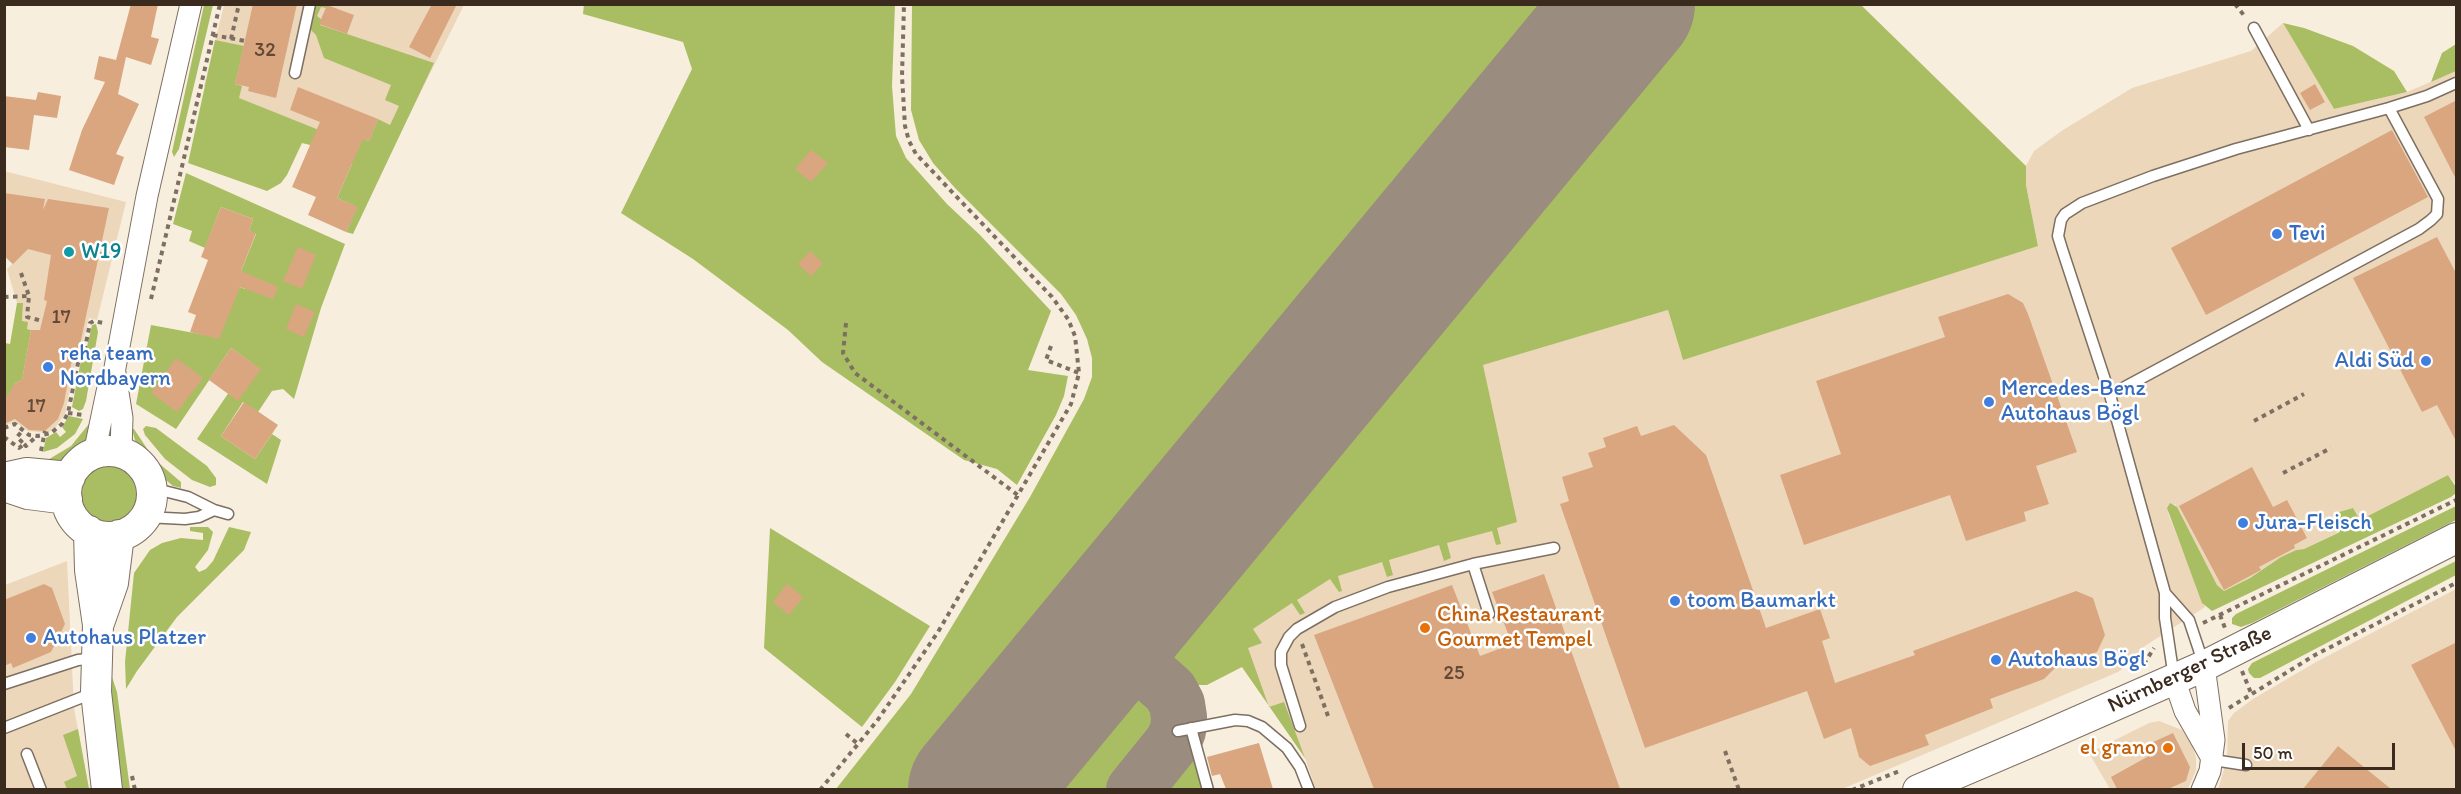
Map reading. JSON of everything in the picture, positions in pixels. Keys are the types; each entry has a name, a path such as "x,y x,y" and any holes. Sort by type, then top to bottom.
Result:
{"street":[{"path":"107,453 143,467 152,488 151,503 145,517 132,530 119,535 89,531 73,516 68,488 77,466 107,453 122,418 114,373 147,196 191,4"},
{"path":"4,478 37,473 68,488"},
{"path":"4,486 28,494 68,488"},
{"path":"89,531 90,570 98,625 96,692 100,743 108,789"},
{"path":"98,625 113,583 119,535"},
{"name":"Nürnberger Straße","path":"1918,789 2204,666 2457,538"},
{"path":"2202,789 2212,760 2214,732 2204,666"},
{"path":"2174,679 2185,711 2212,760"}],"lane":[{"path":"295,73 310,4"},
{"path":"2254,28 2309,130"},
{"path":"2174,679 2164,618 2165,593 2110,395 2060,242 2058,228 2065,214 2082,203 2153,176 2236,148 2389,108 2427,96 2457,83"},
{"path":"2110,395 2420,229 2432,220 2439,207 2438,199 2389,108"},
{"path":"152,488 197,500 214,510 228,514"},
{"path":"145,517 185,519 199,517 214,510"},
{"path":"1300,726 1281,665 1281,652 1289,636 1297,629 1335,607 1388,587 1473,564 1554,548"},
{"path":"1473,564 1489,614"},
{"path":"2165,593 2189,620 2204,666"},
{"path":"4,684 78,660 96,658"},
{"path":"4,728 96,692"},
{"path":"1178,731 1235,720 1248,721 1262,727 1287,748 1300,766 1309,789"},
{"path":"1191,728 1208,789"},
{"path":"27,754 41,789"},
{"path":"2212,760 2246,765"}],"path":[{"path":"152,295 220,4"},
{"path":"231,39 239,4"},
{"path":"820,789 905,683 1019,496 1071,404 1079,373 1075,336 1052,297 949,191 916,154 909,141 905,126 902,76 904,4"},
{"path":"213,35 245,41"},
{"path":"100,254 119,259"},
{"path":"21,273 29,296 27,317 42,321"},
{"path":"4,297 29,296"},
{"path":"4,437 19,448 24,444 26,446 38,436 56,429 67,416 78,363 85,348 90,323 94,321 104,323"},
{"path":"846,323 843,353 855,373 1019,496"},
{"path":"1051,346 1046,360 1079,373"},
{"path":"2254,421 2304,394"},
{"path":"4,428 14,424 29,435 38,436"},
{"path":"22,431 17,438 24,444"},
{"path":"41,449 44,433"},
{"path":"2283,472 2331,448"},
{"path":"2208,621 2457,500"},
{"path":"2224,712 2315,655 2457,582"},
{"path":"2220,615 2226,629"},
{"path":"1297,629 1328,716"},
{"path":"2139,669 2158,644"},
{"path":"2242,669 2251,693"},
{"path":"846,734 858,744"},
{"path":"1725,751 1739,789"}],"shaded area":[{"path":"224,5 464,5 388,158 204,86"},
{"path":"2283,23 2334,109 2407,92 2456,71 2456,484 2448,475 2360,520 2353,508 2339,512 2336,520 2341,531 2304,549 2281,557 2250,578 2224,591 2217,585 2175,504 2168,513 2205,607 2145,646 2132,662 2118,672 1842,789 1316,790 1305,758 1226,644 1482,365 1668,310 1681,354 2038,245 2026,185 2026,166 2034,151 2063,130 2132,88 2251,51"},
{"path":"4,171 126,202 97,320 89,318 80,354 76,360 65,414 55,428 47,433 28,431 15,422 5,425 7,396 15,383 31,330 27,329 22,321 23,304 17,303 7,269 12,264 5,256"},
{"path":"67,561 74,708 89,789 5,790 5,585"},
{"path":"2456,589 2456,789 2218,790 2227,759 2228,721 2234,713 2253,699 2316,662"},
{"path":"2159,721 2182,730 2193,746 2196,770 2188,789 2110,789 2089,753 2149,723"}],"green space":[{"path":"584,4 895,5 892,86 896,136 906,158 947,204 980,235 1051,311 1028,370 1068,376 1064,396 1056,415 1017,485 997,469 964,460 822,362 788,330 693,259 621,213 692,69 683,42 583,14"},
{"path":"204,5 213,5 179,149 174,157 172,152"},
{"path":"313,5 328,5 326,8 321,7 317,16 322,20 320,25 434,63 353,234 346,232 357,207 337,198 352,164 310,145 302,143 287,175 281,183 267,191 188,163 215,40 244,46 235,84 242,86 239,98 324,132 328,125 369,141 378,119 390,125 399,106 385,100 391,85 324,58 316,35 308,27"},
{"path":"912,5 1605,5 953,789 836,789 911,694 1030,497 1084,399 1092,377 1092,358 1087,339 1076,315 1061,294 955,188 933,163 919,140 911,110"},
{"path":"1649,5 1861,5 2026,166 2026,185 2038,246 1683,360 1668,310 1483,365 1517,522 1497,528 1501,544 1496,545 1492,531 1447,543 1451,558 1444,561 1439,545 1389,560 1393,575 1387,577 1382,562 1338,576 1342,591 1339,592 1330,579 1297,600 1305,613 1300,615 1292,603 1253,629 1262,643 1248,648 1268,705 1242,667 1207,685 1195,685 1178,678 1154,662 1138,644 1136,628 1139,620"},
{"path":"2283,23 2304,28 2353,46 2394,71 2407,92 2334,109"},
{"path":"2456,44 2456,71 2431,82 2442,53"},
{"path":"186,173 345,244 321,308 294,399 283,389 272,391 258,412 243,402 221,436 255,459 272,434 281,440 267,484 197,439 238,379 260,369 231,348 176,429 136,404 151,325 205,335 240,287 245,289 241,271 256,234 249,231 253,219 221,207 205,248 189,241 192,231 173,224"},
{"path":"17,303 23,303 22,321 28,322 27,329 31,330 22,380 15,383 5,405 5,343 10,344"},
{"path":"96,324 98,332 86,401 83,409 79,411 72,407 81,360 86,351 92,325"},
{"path":"69,416 83,419 75,434 57,448 43,452 46,438 56,432 60,437 66,432 62,427"},
{"path":"93,419 90,436 74,454 52,466 46,461 71,446"},
{"path":"146,426 156,428 207,466 216,478 216,485 210,487 192,480 165,459 145,435 143,429"},
{"path":"132,429 154,459 181,482 181,488 173,486 146,459 136,444"},
{"path":"109,466 120,468 129,474 135,483 137,494 135,505 129,514 120,520 109,522 98,520 89,514 83,505 81,494 83,483 89,474 98,468"},
{"path":"2448,475 2456,487 2456,493 2451,497 2212,611 2202,603 2167,508 2170,503 2177,507 2217,585 2224,591 2250,578 2281,557 2340,532 2336,520 2339,512 2353,508 2360,520"},
{"path":"2456,506 2456,520 2252,623 2241,627 2232,624 2232,618 2236,614"},
{"path":"190,527 208,527 213,532 208,550 195,567 199,572 206,569 213,561 229,527 251,532 244,550 177,617 126,689 125,662 134,573 150,550 162,543 181,538 203,540 203,533 190,531"},
{"path":"770,528 930,626 895,682 862,727 764,648"},
{"path":"2456,561 2456,575 2260,678 2254,678 2249,673 2248,669 2252,663"},
{"path":"1111,661 1121,661 1130,665 1147,679 1162,699 1166,717 1165,728 1158,745 1125,789 994,789 1091,676"},
{"path":"111,674 117,692 130,789 122,789 107,709"},
{"path":"1284,702 1305,758 1270,707"},
{"path":"78,729 89,789 67,789 64,782 77,776 63,735"},
{"path":"1187,740 1203,789 1146,789"}],"building":[{"path":"131,4 158,4 151,37 159,39 151,65 126,57 118,94 139,104 116,154 124,157 114,185 69,170 82,130 105,82 94,79 99,56 116,60"},
{"path":"253,4 297,4 276,98 248,91 249,87 235,84"},
{"path":"432,4 457,4 430,58 409,47"},
{"path":"327,5 354,15 347,34 319,24"},
{"path":"2315,84 2325,102 2310,110 2300,93"},
{"path":"298,87 378,119 369,141 363,139 337,198 358,207 346,232 308,215 316,197 292,187 320,122 290,110"},
{"path":"38,92 61,96 57,118 34,115 29,150 4,147 4,96 36,100"},
{"path":"2457,100 2457,181 2424,117"},
{"name":"Tevi","path":"2392,130 2428,197 2206,315 2171,248"},
{"path":"811,150 828,163 811,182 795,169"},
{"path":"4,193 45,199 43,210 48,199 109,208 78,354 73,354 64,403 58,419 45,431 29,430 15,419 4,424 4,405 15,383 22,380 31,330 40,330 47,301 44,300 51,255 28,249 13,264 4,256"},
{"path":"221,207 253,219 249,231 256,233 241,271 278,287 273,299 240,287 219,339 190,332 196,315 188,312 208,260 201,257"},
{"name":"Aldi Süd","path":"2437,237 2457,275 2457,443 2437,405 2422,412 2353,278"},
{"path":"298,247 316,255 302,289 283,281"},
{"path":"810,251 823,263 811,276 798,264"},
{"path":"2008,294 2023,303 2028,314 2077,452 2036,466 2049,504 2024,512 2026,521 1966,541 1950,495 1804,545 1780,475 1841,454 1816,381 1945,337 1938,317"},
{"path":"296,304 315,312 304,337 286,329"},
{"path":"231,348 261,369 238,401 209,380"},
{"path":"176,358 203,378 177,412 151,393"},
{"path":"244,402 278,425 255,459 221,436"},
{"name":"toom Baumarkt","path":"1674,425 1706,455 1766,628 1820,609 1830,638 1822,641 1835,683 1915,655 1913,651 2076,591 2093,598 2105,635 2097,652 2054,669 2044,679 1990,699 1993,708 1925,735 1929,745 1870,766 1859,757 1851,728 1824,739 1807,691 1645,748 1560,504 1569,501 1562,477 1593,467 1588,453 1606,447 1603,438 1637,426 1641,436"},
{"name":"Jura-Fleisch","path":"2252,467 2273,507 2287,500 2307,538 2294,545 2295,548 2259,567 2261,570 2224,590 2179,506"},
{"path":"1544,574 1620,789 1374,789 1314,635 1452,585 1480,656 1512,644 1492,592"},
{"name":"Autohaus Platzer","path":"44,584 52,588 65,624 51,652 13,668 11,663 4,666 4,600"},
{"path":"787,584 803,597 789,615 773,602"},
{"path":"2457,642 2457,753 2411,665"},
{"path":"2173,733 2190,767 2186,781 2168,789 2117,789 2111,777 2156,752 2151,743"},
{"path":"1259,743 1273,789 1226,789 1220,774 1212,776 1207,757"},
{"path":"2338,746 2391,789 2303,789"}],"taxiway":[{"path":"1104,632 1170,691 1177,704 1178,731 1172,743 1134,790"}],"runway":[{"path":"976,790 1627,4"}],"place":[{"name":"Tevi","path":"2277,234"},
{"name":"W19","path":"69,252"},
{"name":"Aldi Süd","path":"2426,361"},
{"name":"reha team Nordbayern","path":"48,367"},
{"name":"Mercedes-Benz Autohaus Bögl","path":"1989,402"},
{"name":"Jura-Fleisch","path":"2243,523"},
{"name":"toom Baumarkt","path":"1675,601"},
{"name":"China Restaurant Gourmet Tempel","path":"1425,628"},
{"name":"Autohaus Platzer","path":"31,638"},
{"name":"Autohaus Bögl","path":"1996,660"},
{"name":"el grano","path":"2168,748"}]}
